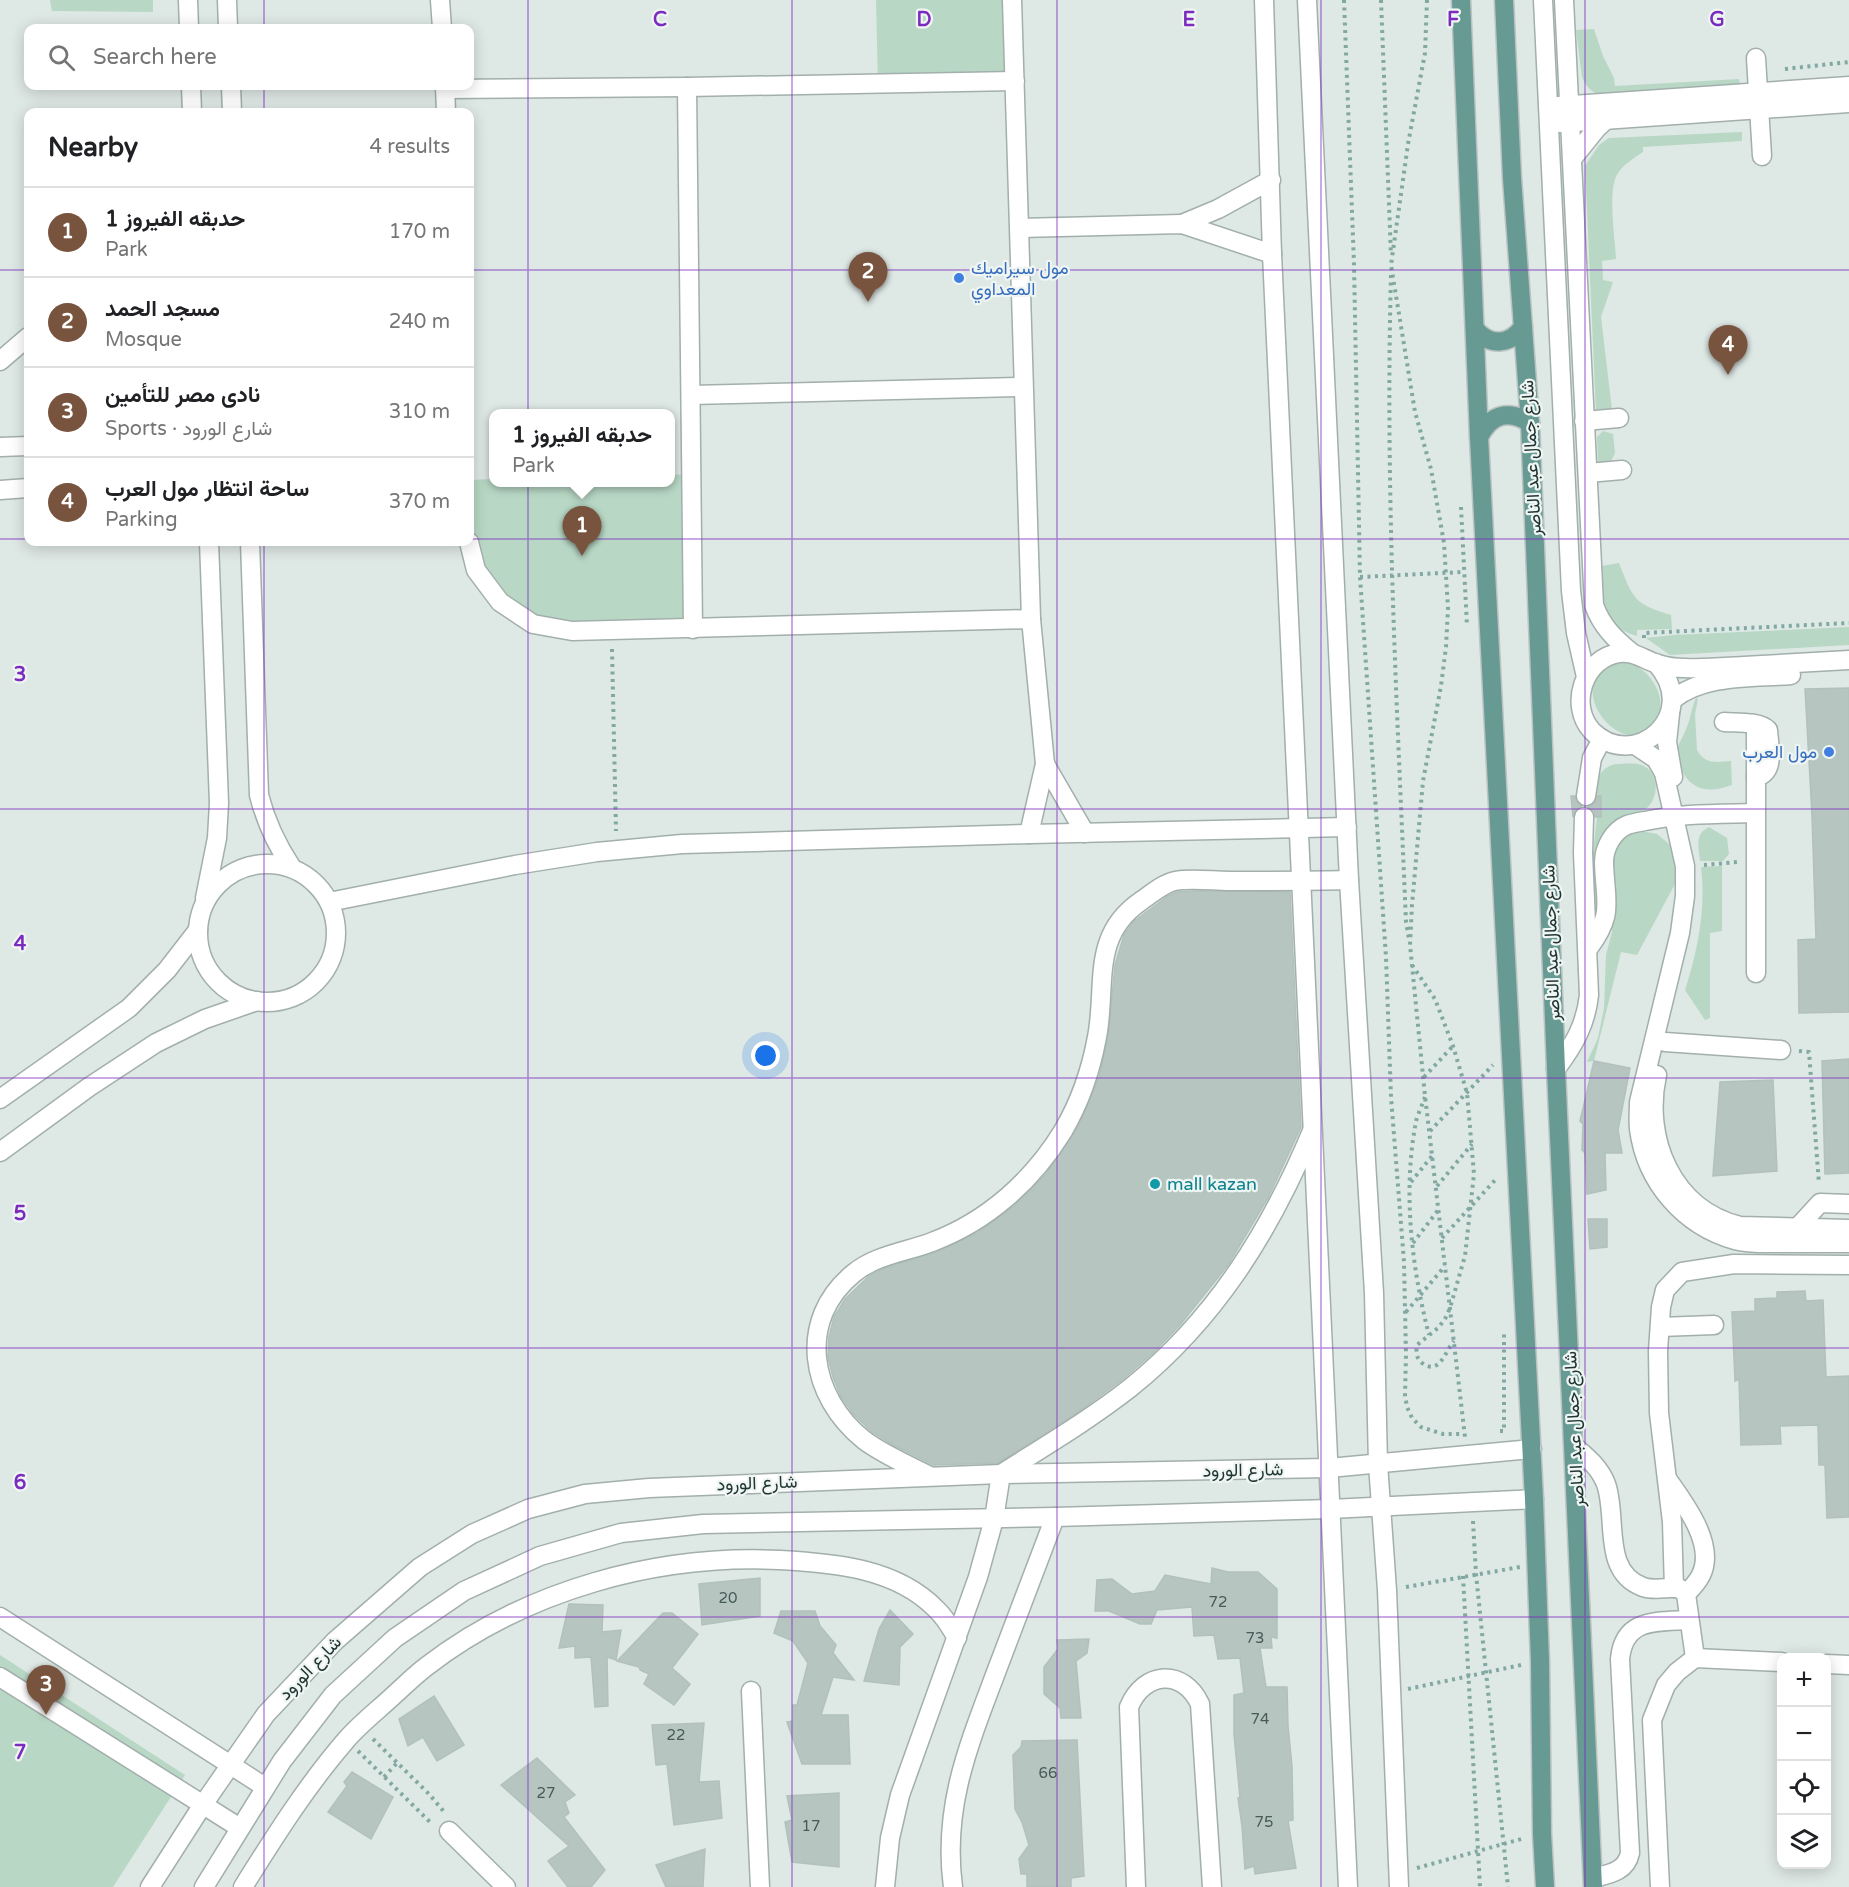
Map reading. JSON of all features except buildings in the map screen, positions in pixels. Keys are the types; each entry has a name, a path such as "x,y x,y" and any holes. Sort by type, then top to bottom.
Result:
{"main road":[{"path":"1461,0 1479,436 1532,1449 1545,1887"},
{"name":"شارع جمال عبد الناصر","path":"1504,0 1512,178 1530,423 1556,1069 1593,1882"},
{"path":"1475,329 1490,341 1499,342 1509,340 1523,327"},
{"path":"1479,436 1491,420 1501,416 1521,417 1530,423"}],"street":[{"path":"188,0 189,24"},
{"path":"227,0 228,24"},
{"path":"441,0 442,24"},
{"path":"1012,0 1031,619 1045,764 1029,834"},
{"path":"1264,0 1272,254 1303,881 1348,1887"},
{"path":"1307,0 1349,880 1374,1293 1378,1464 1388,1590 1399,1880"},
{"path":"1543,0 1570,591 1586,677"},
{"path":"1564,0 1594,605 1607,631 1665,674 1671,686 1668,756 1685,866 1684,906 1678,942 1639,1102 1639,1128 1644,1154 1655,1178 1670,1200 1689,1218 1712,1232 1737,1241 1849,1243"},
{"path":"1756,58 1762,156"},
{"path":"1568,75 1608,111"},
{"path":"474,87 687,87 1015,81"},
{"path":"1549,115 1758,100 1849,86"},
{"path":"687,87 693,629"},
{"path":"231,90 232,108"},
{"path":"445,90 446,108"},
{"path":"1758,100 1849,103"},
{"path":"1572,159 1608,111"},
{"path":"1182,224 1218,209 1271,180"},
{"path":"1020,228 1182,224 1272,254"},
{"path":"0,361 24,340"},
{"path":"691,395 1023,387"},
{"path":"1584,421 1619,418"},
{"path":"0,447 24,446"},
{"path":"1588,473 1622,470"},
{"path":"0,490 24,488"},
{"path":"203,905 225,878 240,869 257,864 275,864 292,868 307,876 320,888 329,902 335,920 336,938 332,956 315,983 294,997 282,1001 257,1001 233,993 214,977 201,955 198,930 203,905 212,872 219,803 209,546"},
{"path":"250,546 259,795 266,821 277,846 292,868"},
{"path":"470,546 476,570 500,602 533,624 572,632 1031,619"},
{"path":"1849,660 1684,668 1618,654 1605,658 1594,666 1581,690 1580,704 1591,730 1602,739 1618,745 1635,745 1650,739 1662,728 1671,707 1688,688 1707,682 1849,672"},
{"path":"1724,723 1764,726 1768,730 1770,763 1766,774 1756,777 1756,973"},
{"path":"1587,796 1592,758 1602,739"},
{"path":"1635,745 1649,753 1660,766 1693,866 1694,887 1690,929 1653,1097 1653,1118 1660,1152 1675,1180 1696,1205 1724,1222 1756,1227 1849,1228"},
{"path":"1045,764 1085,833"},
{"path":"1588,949 1606,919 1604,859 1606,848 1611,839 1627,825 1678,815 1755,813"},
{"path":"1556,1069 1578,1036 1586,1016 1590,983 1583,853 1584,817"},
{"path":"329,902 515,865 682,844 1347,827"},
{"path":"931,1476 866,1442 847,1425 832,1405 821,1382 816,1342 824,1312 841,1286 867,1263 934,1241 982,1217 1003,1201 1038,1167 1065,1127 1085,1082 1098,1035 1104,953 1116,924 1127,912 1173,881 1349,880"},
{"path":"0,1099 129,1008 167,970 198,930"},
{"path":"0,1152 89,1086 156,1043 206,1019 257,1001"},
{"path":"1665,1042 1780,1050"},
{"path":"885,1887 890,1838 900,1795 978,1577 994,1519 1001,1474 1081,1423 1131,1387 1190,1332 1233,1278 1261,1237 1280,1203 1314,1127"},
{"path":"1797,1228 1820,1203 1849,1204"},
{"path":"1695,1658 1689,1620 1680,1591 1659,1413 1660,1327 1665,1290 1682,1272 1734,1264 1849,1265"},
{"path":"1660,1327 1714,1324"},
{"path":"1574,1446 1594,1464 1606,1483 1616,1557 1624,1574 1640,1586 1649,1589 1680,1591 1702,1574 1704,1561 1702,1537 1685,1503 1667,1479"},
{"name":"شارع الورود","path":"150,1887 229,1765 266,1714 335,1641 420,1567 472,1534 528,1509 585,1494 649,1488 931,1476 1329,1468 1532,1449"},
{"name":"شارع الورود","path":"204,1887 282,1761 333,1695 395,1638 464,1591 540,1556 621,1533 703,1524 994,1519 1330,1509 1534,1499"},
{"path":"953,1887 950,1863 952,1808 965,1754 1055,1517"},
{"path":"243,1887 289,1814 353,1733 427,1665 484,1629 545,1599 610,1577 676,1564 743,1558 811,1562 877,1573 910,1587 937,1609 957,1638"},
{"path":"0,1617 265,1787"},
{"path":"1593,1882 1621,1869 1630,1853 1620,1659 1622,1646 1628,1634 1638,1627 1652,1623 1689,1620"},
{"path":"1660,1887 1652,1720 1666,1685 1677,1672 1695,1658 1777,1662"},
{"path":"1831,1664 1849,1665"},
{"path":"0,1677 240,1828"},
{"path":"1136,1887 1130,1707 1134,1695 1142,1687 1152,1680 1164,1678 1186,1685 1195,1693 1200,1704 1212,1887"},
{"path":"751,1691 760,1887"},
{"path":"449,1831 506,1887"}],"path":[{"path":"1344,0 1354,264 1360,577 1386,957 1391,1097 1404,1262 1405,1395 1410,1412 1421,1427 1443,1434 1474,1433"},
{"path":"1381,0 1391,265 1389,349 1391,575 1406,921 1467,1455"},
{"path":"1410,945 1424,781 1442,686 1448,608 1441,518 1431,469 1415,412 1391,265 1408,144 1425,53 1427,0"},
{"path":"1461,501 1467,631"},
{"path":"1360,577 1463,572"},
{"path":"1644,658 1644,633 1849,623"},
{"path":"612,631 616,851"},
{"path":"1693,866 1755,861"},
{"path":"1412,965 1435,999 1453,1046 1467,1093 1474,1174 1465,1256 1450,1308 1445,1319 1417,1345 1418,1360 1431,1367 1438,1365 1454,1341"},
{"path":"1424,1078 1453,1046"},
{"path":"1780,1050 1809,1052 1820,1203"},
{"path":"1430,1132 1495,1064 1495,1075"},
{"path":"1425,1096 1415,1126 1410,1183 1413,1244 1420,1295 1429,1335"},
{"path":"1436,1187 1472,1144"},
{"path":"1410,1183 1432,1156"},
{"path":"1442,1238 1500,1175 1500,1187"},
{"path":"1413,1244 1439,1209"},
{"path":"1405,1312 1445,1266"},
{"path":"1494,1432 1504,1431 1504,1329"},
{"path":"1472,1501 1476,1574 1508,1887"},
{"path":"1388,1590 1537,1565"},
{"path":"1463,1576 1480,1887"},
{"path":"1392,1692 1468,1674 1540,1661"},
{"path":"353,1733 397,1763 440,1806 447,1816 449,1831 426,1820 384,1777 353,1733"},
{"path":"384,1777 397,1763"},
{"path":"1399,1880 1478,1851 1542,1834"}],"green space":[{"path":"50,0 153,0 153,12 52,11"},
{"path":"876,0 1012,0 1015,81 878,84"},
{"path":"1594,29 1603,56 1614,78 1615,86 1739,79 1741,89 1599,95 1585,84 1582,77 1576,30"},
{"path":"1742,132 1742,141 1643,147 1643,152 1618,173 1612,202 1616,259 1602,261 1603,280 1613,282 1601,317 1612,410 1596,412 1585,166 1599,145 1609,138"},
{"path":"1603,431 1613,434 1615,453 1610,463 1598,461 1597,437"},
{"path":"691,474 693,629 572,631 500,602 472,546 474,546 474,480 489,479 489,487 675,487 675,475"},
{"path":"1619,563 1636,598 1649,607 1671,615 1672,629 1637,630 1637,636 1624,631 1609,618 1603,600 1602,566"},
{"path":"1849,627 1849,645 1670,655 1646,638 1673,635"},
{"path":"1622,660 1633,664 1647,674 1660,698 1659,715 1656,722 1651,729 1636,736 1619,732 1605,721 1593,697 1594,680 1604,665"},
{"path":"1696,698 1698,699 1695,714 1697,750 1708,760 1731,761 1732,785 1718,789 1705,789 1693,784 1683,773 1677,751"},
{"path":"1616,764 1644,766 1655,780 1656,791 1652,802 1646,808 1614,823 1602,836 1597,849 1600,919 1594,919 1591,870 1597,817 1601,816 1601,796 1592,796 1602,771"},
{"path":"1709,827 1727,838 1729,854 1723,861 1700,861 1699,837"},
{"path":"1641,831 1657,834 1669,844 1673,851 1676,882 1637,955 1621,952 1594,1061 1587,1062 1598,1038 1604,1008 1606,955 1612,932 1613,914 1612,855 1623,837"},
{"path":"1722,866 1722,931 1710,933 1710,1018 1705,1020 1685,990 1694,960 1702,914 1701,867"},
{"path":"0,1655 185,1775 113,1887 0,1887"}],"place":[{"name":"مول سيراميك المعداوي","path":"959,278"},
{"name":"مسجد الحمد","path":"868,302"},
{"name":"ساحة انتظار مول العرب","path":"1728,375"},
{"name":"حدبقه الفيروز 1","path":"582,556"},
{"name":"مول العرب","path":"1829,752"},
{"name":"mall kazan","path":"1155,1184"},
{"name":"نادى مصر للتأمين","path":"46,1715"}]}
